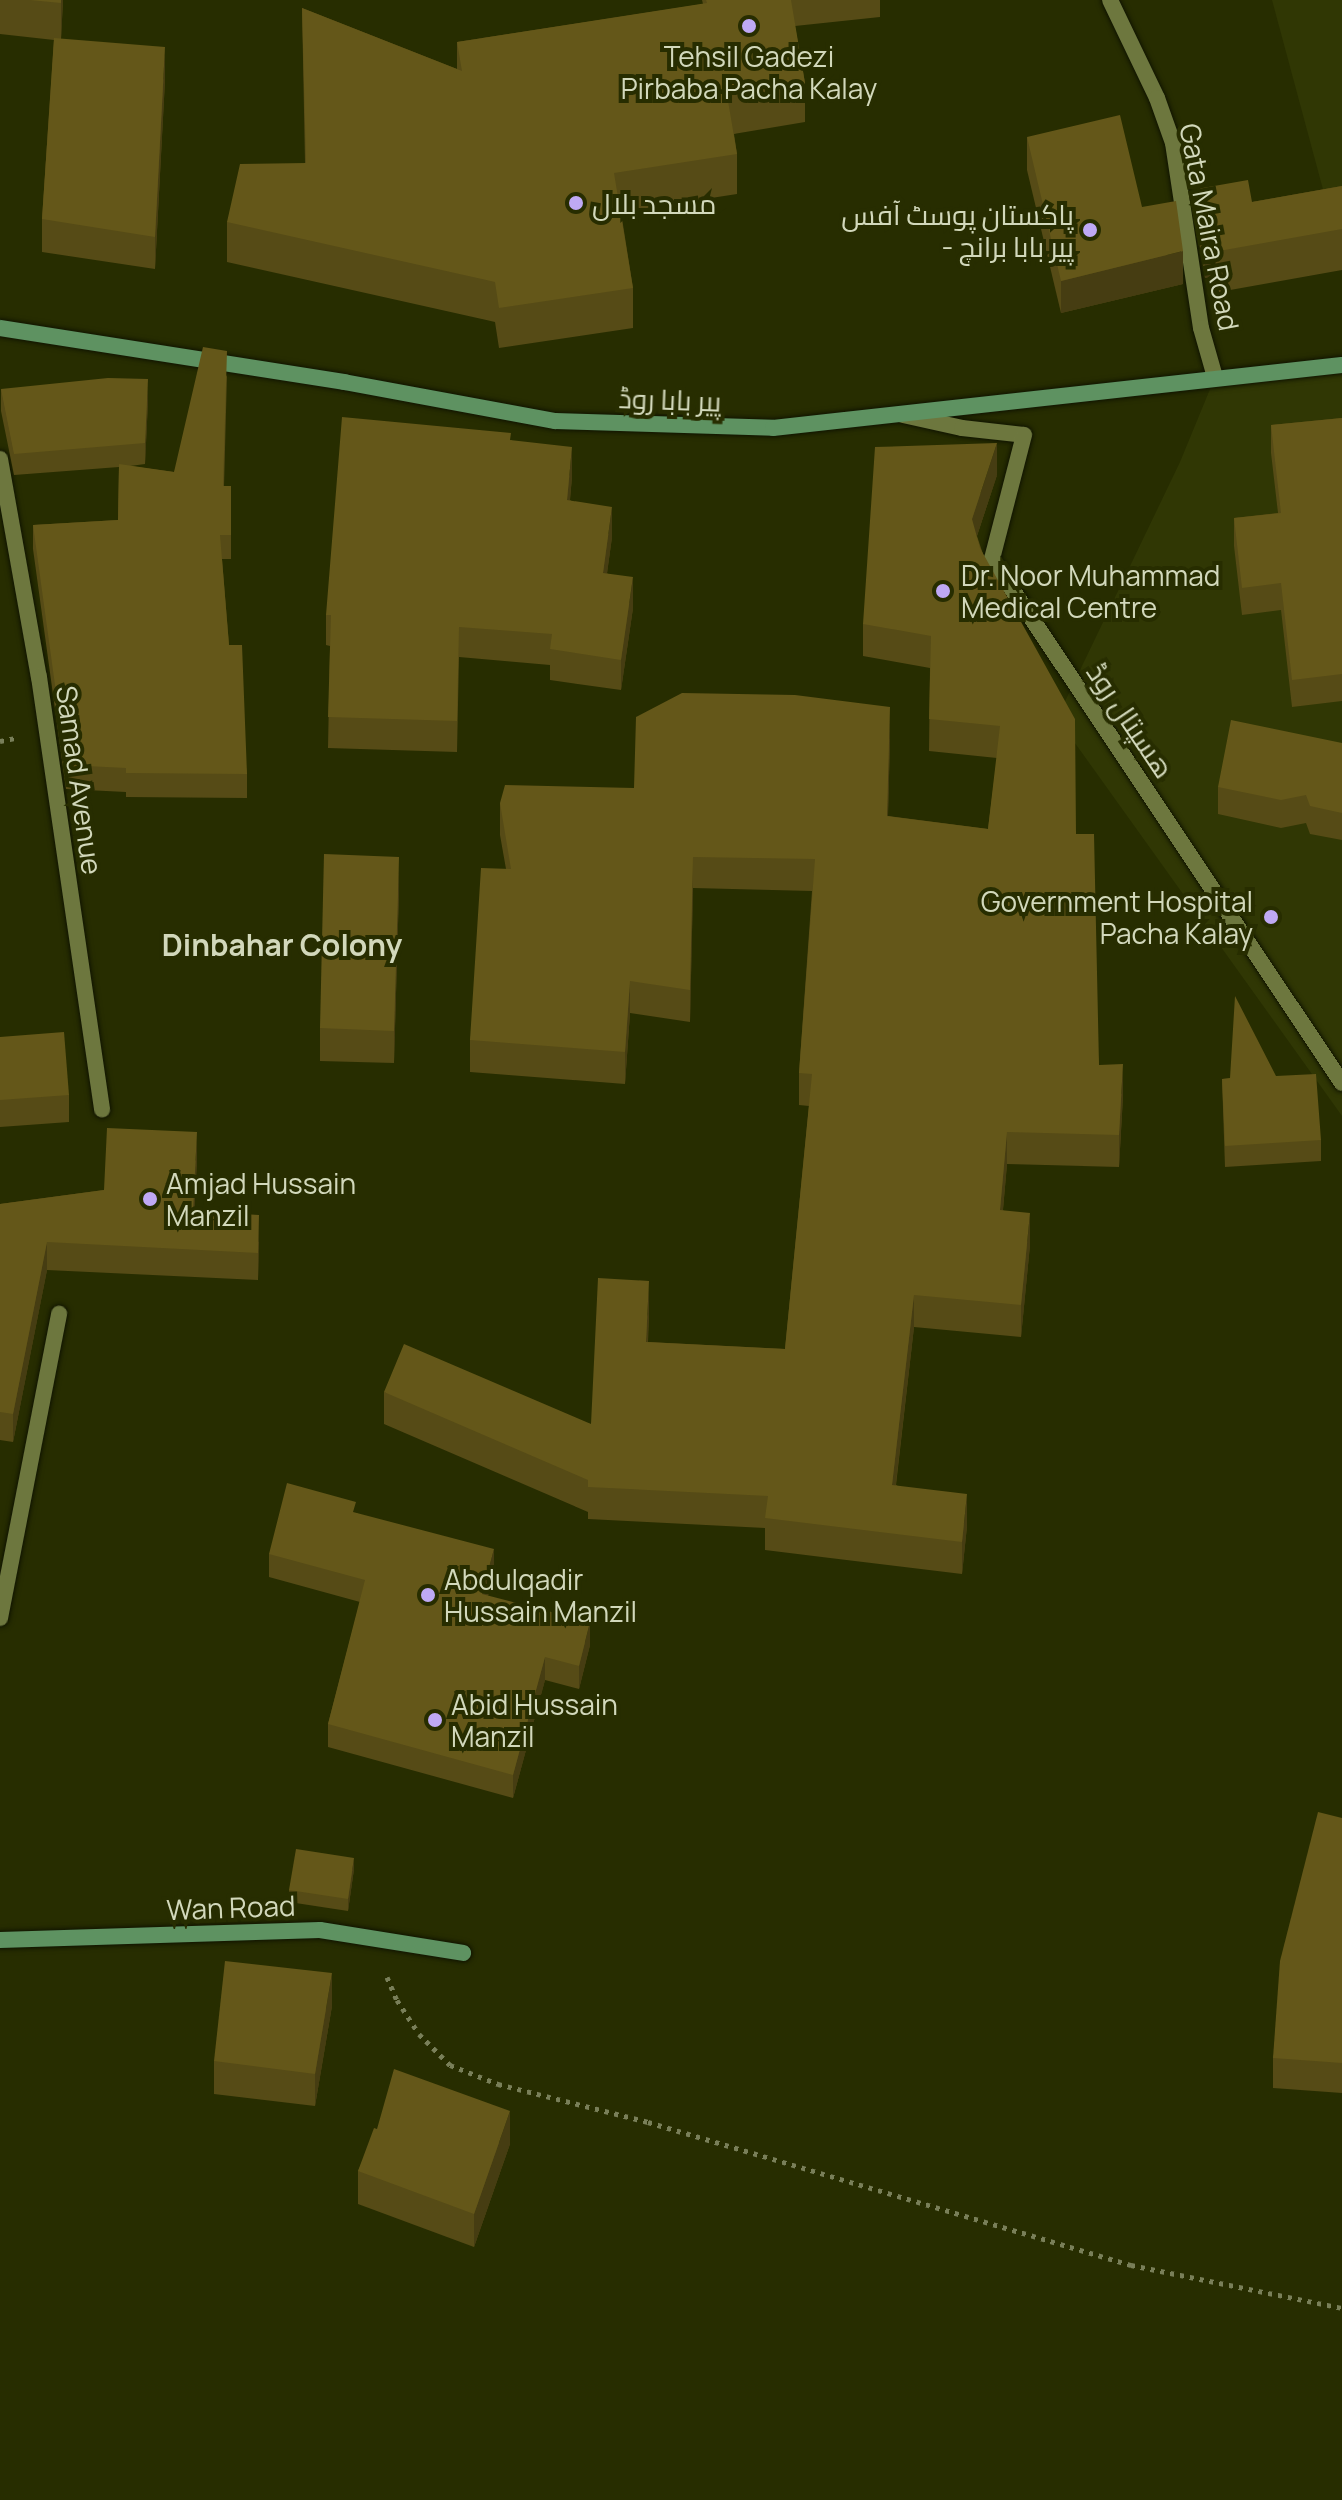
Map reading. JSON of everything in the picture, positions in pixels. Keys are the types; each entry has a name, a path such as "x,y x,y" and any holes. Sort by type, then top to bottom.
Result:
{"main road":[{"name":"پیر بابا روڈ","path":"0,328 344,382 555,421 773,428 1342,365"},
{"name":"Wan Road","path":"0,1940 21,1942 240,1930 320,1930 463,1953"}],"street":[{"name":"Gata Maira Road","path":"1110,0 1157,98 1173,143 1201,328 1215,377"},
{"name":"ھسپتال روڈ","path":"897,414 962,428 1024,435 992,559 1342,1083"},
{"name":"Samad Avenue","path":"0,459 39,677 102,1109"},
{"path":"0,1618 59,1314"}],"path":[{"path":"372,1939 397,2000 419,2034 450,2065 498,2084 648,2122 1131,2265 1342,2308"}],"shaded area":[{"path":"1272,0 1342,0 1342,260"},
{"name":"Government Hospital Pacha Kalay","path":"1342,365 1342,1116 1057,718 1180,462 1215,377"}],"building":[{"path":"30,0 61,0 61,3"},
{"path":"706,0 791,0 805,83 727,95 737,154 614,173 633,288 499,308 495,282 227,222 240,164 306,163 302,8 462,71 457,42 707,3"},
{"path":"54,38 165,47 155,237 42,219"},
{"name":"پاکستان پوسٹ آفس - پیر بابا برانچ","path":"1120,115 1142,207 1176,201 1183,251 1061,281 1027,137"},
{"path":"1248,180 1252,202 1342,186 1342,229 1219,251 1216,235 1205,238 1197,189"},
{"path":"203,347 227,351 223,486 231,486 231,535 220,535 229,645 242,645 247,774 126,773 126,768 66,765 33,525 118,520 119,464 174,472"},
{"path":"108,378 148,379 145,443 14,454 1,389"},
{"path":"342,417 511,433 510,440 572,447 567,500 612,507 603,573 633,577 621,660 550,649 552,634 459,627 457,721 328,717 331,615 326,615"},
{"path":"1342,418 1342,674 1292,680 1281,583 1242,588 1234,518 1281,513 1271,425"},
{"path":"997,443 972,519 980,548 1075,719 1076,834 1094,834 1099,1065 1123,1064 1119,1135 1007,1132 1000,1210 1030,1213 1021,1305 914,1295 892,1485 967,1494 962,1542 765,1518 768,1496 588,1487 588,1480 384,1392 404,1344 591,1424 598,1278 649,1281 646,1342 785,1349 812,1074 799,1073 815,859 693,857 690,990 630,981 625,1052 470,1040 481,868 511,869 500,803 505,785 634,788 636,717 682,693 795,695 890,707 887,816 988,829 1000,726 929,719 931,636 863,624 875,447"},
{"path":"1231,720 1342,743 1342,813 1310,806 1306,795 1281,800 1218,787"},
{"path":"324,854 399,857 394,1031 320,1028"},
{"path":"1235,996 1276,1076 1316,1074 1321,1140 1225,1146 1222,1079 1230,1078"},
{"path":"64,1032 69,1095 0,1100 0,1037"},
{"path":"107,1128 197,1132 193,1211 259,1215 258,1253 47,1242 13,1414 0,1412 0,1204 104,1190"},
{"path":"287,1483 356,1502 353,1512 494,1549 482,1594 590,1622 579,1666 545,1657 513,1775 328,1724 365,1580 269,1554"},
{"path":"1318,1812 1342,1818 1342,2063 1273,2058 1280,1961"},
{"path":"296,1849 354,1858 348,1899 289,1890"},
{"path":"225,1961 332,1973 315,2074 214,2061"},
{"path":"394,2069 510,2111 474,2214 358,2171 374,2128 377,2129"}],"place":[{"name":"Tehsil Gadezi Pirbaba Pacha Kalay","path":"749,26"},
{"name":"مسجد بلال","path":"576,203"},
{"name":"پاکستان پوسٹ آفس - پیر بابا برانچ","path":"1090,230"},
{"name":"Dr. Noor Muhammad Medical Centre","path":"943,591"},
{"name":"Government Hospital Pacha Kalay","path":"1271,917"},
{"name":"Amjad Hussain Manzil","path":"150,1199"},
{"name":"Abdulqadir Hussain Manzil","path":"428,1595"},
{"name":"Abid Hussain Manzil","path":"435,1720"}],"district":[{"name":"Dinbahar Colony","path":"282,945"}]}
